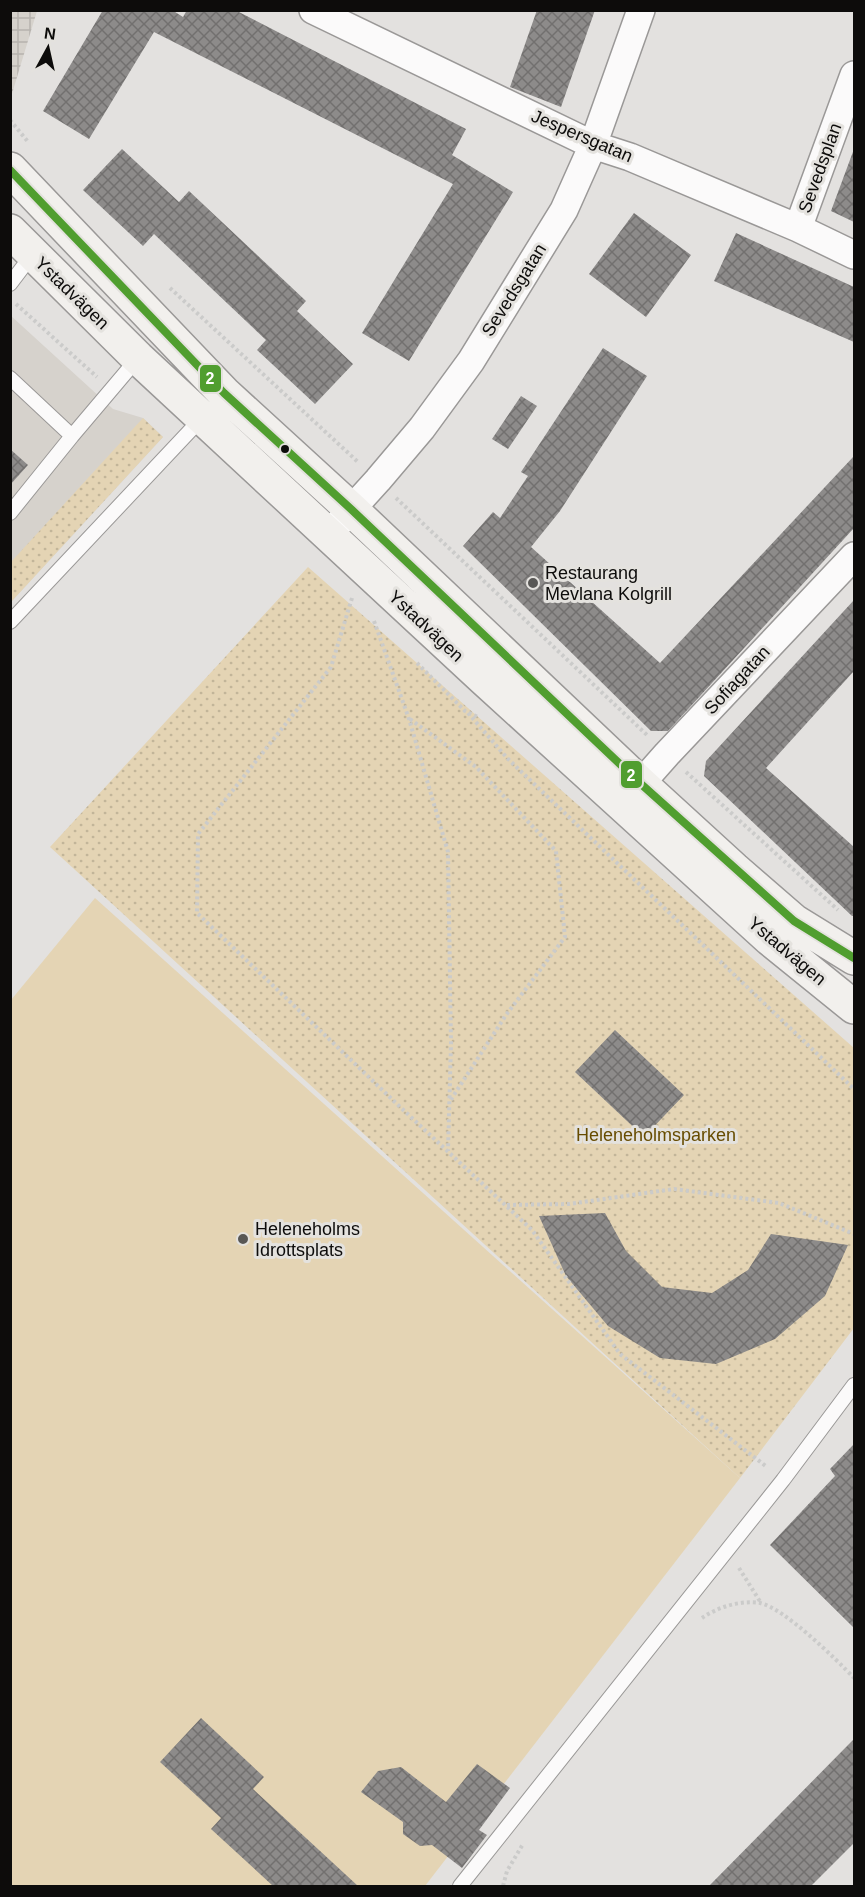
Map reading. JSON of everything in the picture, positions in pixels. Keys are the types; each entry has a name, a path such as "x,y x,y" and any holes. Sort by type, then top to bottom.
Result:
{"main road":[{"name":"Ystadvägen","path":"20,157 213,406 328,534 631,795 734,869 794,921 855,958"},
{"name":"Ystadvägen","path":"10,231 138,358 284,450 352,510 770,939 855,1007"}],"street":[{"name":"Jespersgatan","path":"313,10 594,145 798,228 855,255"},
{"name":"Sevedsgatan","path":"328,534 352,510 422,428 471,361 564,210 594,145 641,10"},
{"name":"Sevedsplan","path":"798,228 855,75"},
{"name":"Sofiagatan","path":"631,795 855,556"}],"lane":[{"path":"10,284 32,255"},
{"path":"10,513 138,358"},
{"path":"10,378 72,436"},
{"path":"10,622 213,406"},
{"path":"460,1887 728,1550 855,1385"}],"path":[{"path":"10,120 20,157"},
{"path":"166,284 378,480 667,754 844,915"},
{"path":"306,424 310,418"},
{"path":"353,592 331,667 198,834 197,913 532,1230 620,1354 783,1480"},
{"path":"373,618 409,719 447,852 451,1044 448,1152"},
{"path":"465,711 508,759 855,1089"},
{"path":"409,719 476,767 556,851 565,937 506,1015 450,1102"},
{"path":"506,1205 570,1204 674,1189 779,1203 855,1234"},
{"path":"728,1550 761,1603 786,1617 826,1649 855,1678"},
{"path":"698,1621 714,1609 740,1603 761,1603"},
{"path":"503,1887 507,1871 525,1841"}],"shaded area":[{"path":"11,10 37,11 11,97 10,96"},
{"path":"10,315 113,409 143,418 163,437 11,602"}],"green space":[{"path":"143,418 163,437 11,602 11,562"},
{"name":"Heleneholmsparken","path":"308,567 854,1048 854,1328 740,1478 50,847"},
{"name":"Heleneholms Idrottsplats","path":"95,898 740,1478 425,1886 11,1886 11,1000"}],"building":[{"path":"103,10 172,10 183,17 187,10 235,10 466,129 452,155 513,192 409,361 362,333 453,184 154,32 89,139 43,111"},
{"path":"537,10 595,10 561,107 510,87"},
{"path":"122,149 179,202 189,191 306,301 297,311 353,364 315,404 257,350 266,340 154,234 143,246 83,190"},
{"path":"854,149 854,222 831,211"},
{"path":"634,213 691,255 646,317 589,274"},
{"path":"736,233 854,287 854,342 714,281"},
{"path":"603,348 647,376 560,511 531,547 660,663 854,456 854,528 668,731 651,731 463,546 493,512 500,518 528,476 521,472"},
{"path":"521,396 537,406 508,449 492,439"},
{"path":"10,449 28,465 10,485"},
{"path":"854,600 854,671 766,768 854,847 854,916 852,916 704,776 706,761"},
{"path":"615,1030 684,1095 644,1137 575,1072"},
{"path":"605,1213 626,1251 662,1287 712,1293 748,1270 771,1234 848,1245 825,1296 775,1339 716,1364 660,1358 608,1326 566,1276 539,1216"},
{"path":"854,1444 854,1628 770,1545 835,1476 830,1469"},
{"path":"201,1718 264,1777 253,1789 358,1886 273,1886 211,1829 221,1818 160,1762"},
{"path":"854,1739 854,1843 811,1886 709,1886"},
{"path":"477,1764 510,1788 479,1830 487,1835 462,1868 432,1845 420,1846 403,1834 403,1822 361,1792 378,1771 401,1767 446,1802"}],"transit line":[{"name":"2","path":"10,170 224,393 352,510 641,784 794,921 854,958"}],"place":[{"name":"Restaurang Mevlana Kolgrill","path":"533,583"},
{"name":"Heleneholms Idrottsplats","path":"243,1239"}]}
